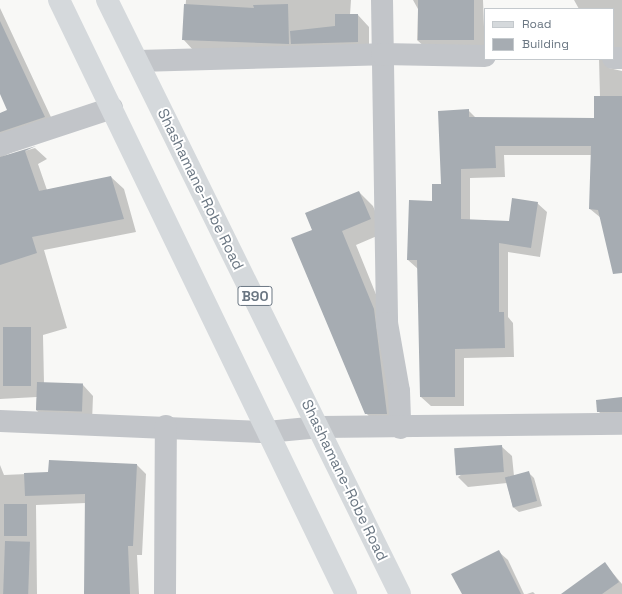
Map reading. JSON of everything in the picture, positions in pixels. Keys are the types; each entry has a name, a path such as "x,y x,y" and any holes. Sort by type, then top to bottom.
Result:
{"main road":[{"path":"59,0 346,594"},
{"name":"Shashamane-Robe Road","path":"107,0 320,427 400,594"}],"street":[{"path":"382,0 387,323 399,391 400,428"},
{"path":"138,61 382,54 484,56"},
{"path":"0,145 112,108"},
{"path":"0,421 166,426 267,432 320,427 400,428 622,424"},
{"path":"164,594 166,426"}],"building":[{"path":"418,0 474,0 474,40 418,40"},
{"path":"184,4 254,8 253,5 288,4 289,44 182,40"},
{"path":"335,14 358,14 358,42 291,44 290,31 335,26"},
{"path":"0,21 45,117 0,132 0,113 7,110 0,94"},
{"path":"594,96 622,96 622,273 613,274 598,210 589,209 591,146 495,146 496,168 461,169 461,219 509,221 512,198 538,202 531,248 499,243 499,312 504,312 505,348 455,349 455,397 420,397 417,260 407,260 409,200 432,201 432,184 441,184 438,111 469,109 469,117 594,118"},
{"path":"36,146 25,151 39,191 111,176 124,219 32,237 37,253 0,265 0,157"},
{"path":"359,191 371,219 342,231 374,309 387,414 365,414 291,238 312,230 305,213"},
{"path":"3,327 31,327 31,386 3,386"},
{"path":"37,382 83,384 82,412 36,410"},
{"path":"622,397 622,412 597,412 596,400"},
{"path":"502,445 504,472 456,475 454,448"},
{"path":"49,460 137,464 133,546 128,546 130,594 84,594 85,494 25,496 24,473 48,472"},
{"path":"529,471 537,501 513,507 505,477"},
{"path":"4,504 27,504 27,536 4,536"},
{"path":"5,541 30,542 28,594 3,594"},
{"path":"499,550 521,594 462,594 451,574"},
{"path":"605,562 619,582 602,594 561,594"}]}
